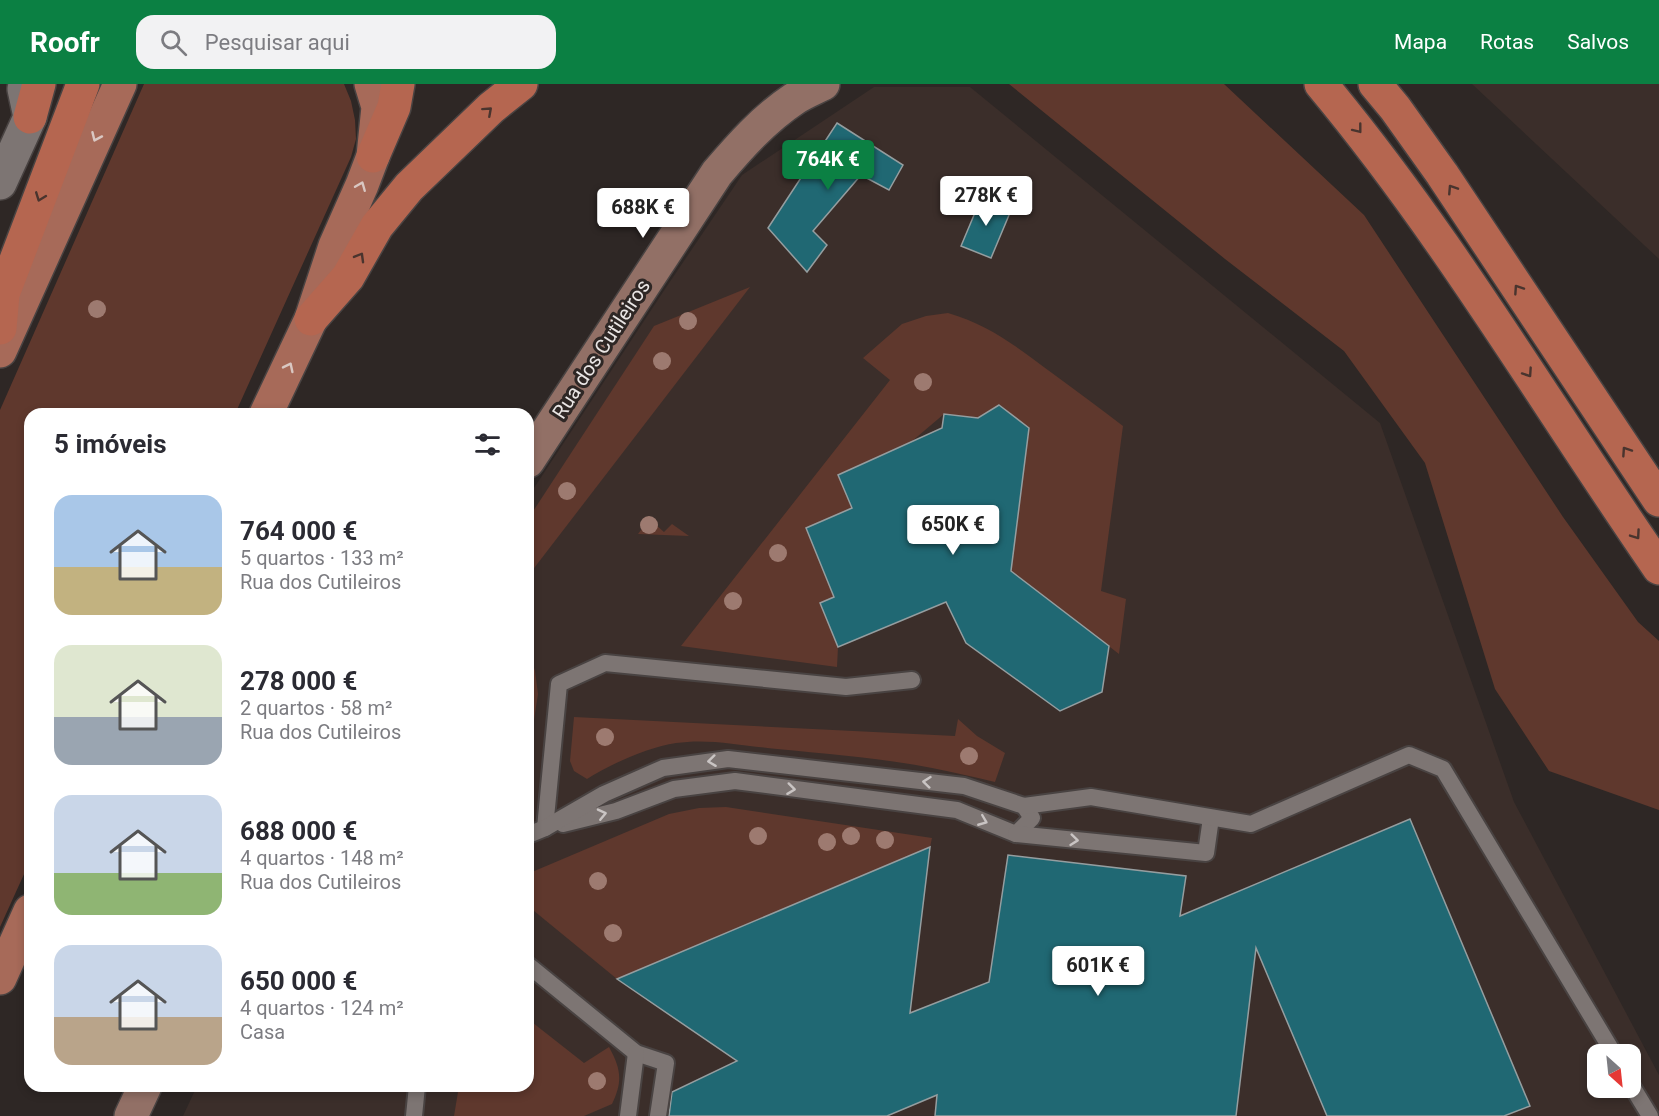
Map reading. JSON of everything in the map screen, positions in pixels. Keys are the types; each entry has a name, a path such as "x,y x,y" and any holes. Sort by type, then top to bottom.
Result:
{"highway":[{"path":"30,117 39,84"},
{"path":"0,328 3,294 84,84"},
{"path":"373,156 394,107 398,84"},
{"path":"311,319 348,277 377,226 409,187 491,108 521,84"},
{"path":"1321,84 1392,173 1659,568"},
{"path":"1375,84 1442,174 1659,500"}],"main road":[{"path":"0,351 120,84"},
{"path":"269,408 311,319 335,246 373,156 378,107 371,84"},
{"name":"Rua dos Cutileiros","path":"534,452 717,172 766,121 795,98 823,84"},
{"path":"0,978 24,924"},
{"path":"131,1116 142,1092"}],"street":[{"path":"0,183 30,117 23,84"}],"lane":[{"path":"545,828 559,684 604,663 846,687 912,680"},
{"path":"534,833 604,794 663,768 728,759 964,786 1024,806 1091,798 1251,824 1408,755 1443,768 1608,1044"},
{"path":"545,828 616,811 674,789 735,781 957,810 1016,834 1206,853 1211,818"},
{"path":"1016,834 1032,818 1024,806"},
{"path":"534,970 636,1053 666,1063 658,1116"},
{"path":"628,1116 636,1053"},
{"path":"414,1116 416,1092"},
{"path":"1639,1098 1650,1116"}],"shaded area":[{"path":"144,84 344,84 355,120 356,139 351,157 238,408 24,408 24,874 0,927 0,410"},
{"path":"1009,84 1224,84 1364,215 1563,517 1638,622 1659,641 1659,810 1549,771 1495,689 1425,463 1344,351 1225,259"},
{"path":"1472,84 1659,84 1659,259"},
{"path":"874,87 970,87 1380,423 1514,802 1659,1075 1659,1116 183,1116 194,1092 534,1092 534,488 742,175"},
{"path":"750,287 534,568 534,510 654,326"},
{"path":"948,313 977,324 1003,338 1123,426 1101,591 1126,599 1119,654 1011,571 1029,428 999,405 987,412 986,419 944,414 911,442 838,475 852,508 806,528 821,564 902,531 916,562 820,603 838,647 837,667 681,646 890,380 863,358 902,324 926,316"},
{"path":"649,519 664,532 672,524 689,536 638,534"},
{"path":"534,668 535,671 538,694 534,720"},
{"path":"574,717 955,736 958,719 977,736 1005,753 995,782 932,768 874,759 701,741 665,745 642,752 587,779 574,771 570,761"},
{"path":"726,807 932,838 930,847 617,979 534,911 534,871 669,814 699,808"},
{"path":"534,1024 584,1063 609,1047 616,1062 619,1082 612,1104 584,1116 454,1116 458,1092 534,1092"}],"building":[{"path":"837,123 903,165 889,190 861,175 813,231 827,245 807,272 768,228"},
{"path":"982,196 1012,208 991,258 961,246"},
{"path":"999,405 1029,428 1011,571 1109,646 1102,692 1060,711 966,643 946,602 838,647 820,603 834,597 806,528 852,508 838,475 942,428 944,414 978,418"},
{"path":"1410,819 1530,1106 1504,1116 1327,1116 1256,948 1236,1116 935,1116 937,1095 887,1116 669,1116 672,1092 737,1061 617,979 930,847 910,1013 989,982 1008,855 1186,876 1180,916"}]}
